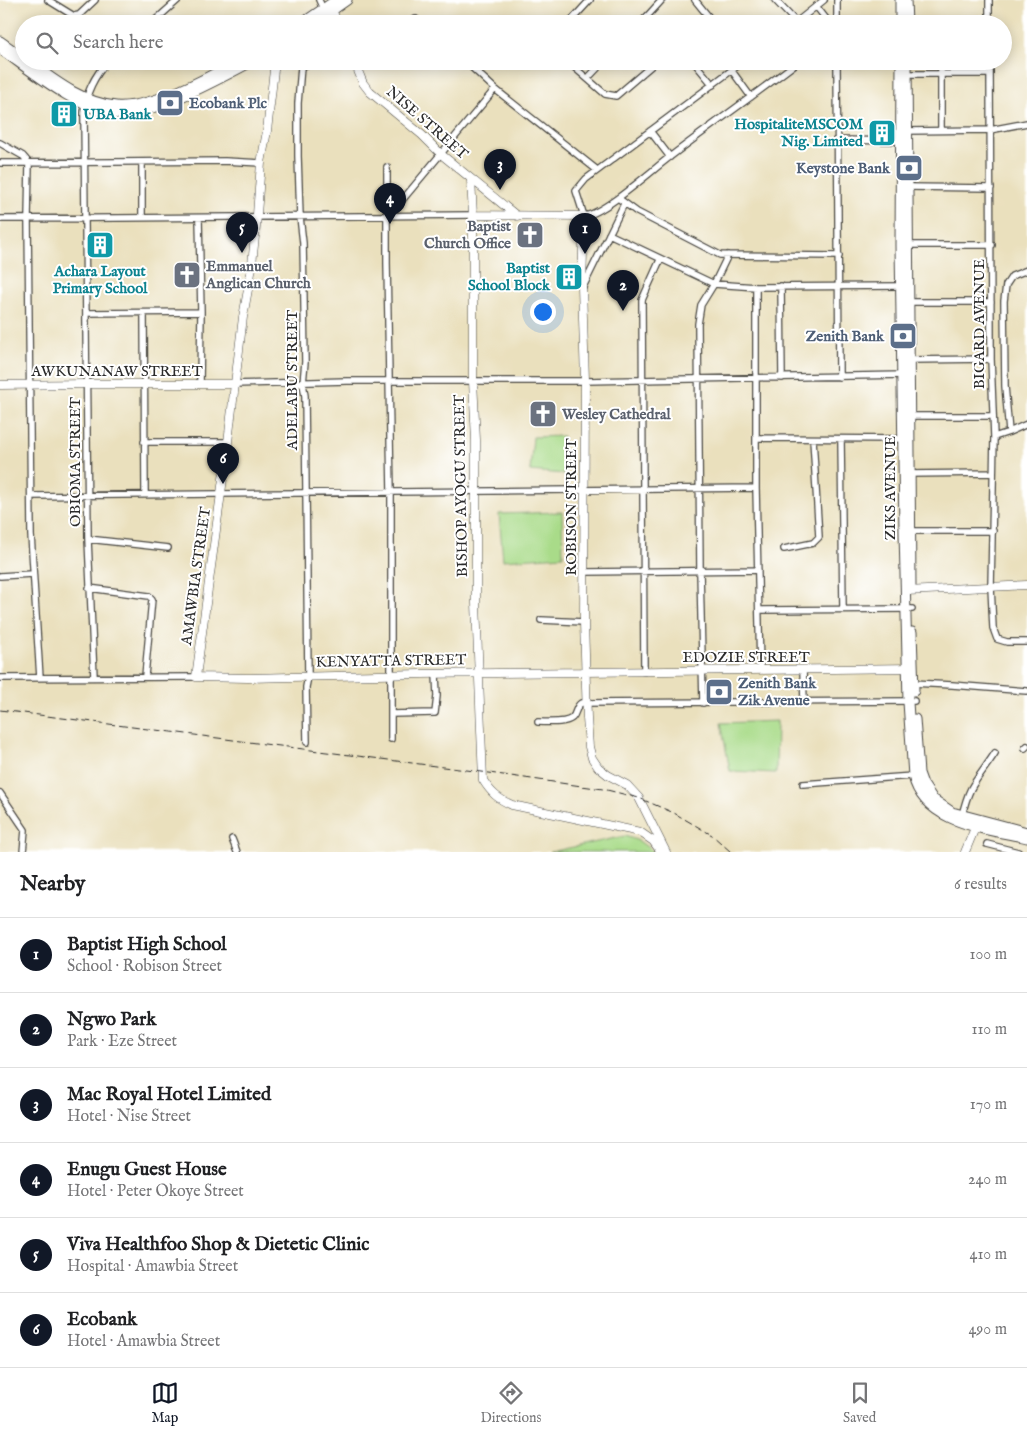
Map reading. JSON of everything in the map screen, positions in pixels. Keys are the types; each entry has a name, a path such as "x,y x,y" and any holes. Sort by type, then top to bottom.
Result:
{"main road":[{"path":"316,15 330,6 347,0"},
{"path":"900,0 900,15"},
{"path":"906,0 907,15"},
{"path":"0,41 15,52"},
{"path":"0,49 15,60"},
{"path":"30,70 55,88 115,114 138,112 157,106 211,84 237,70"},
{"path":"41,70 86,100 116,106 141,104 169,94 219,70"},
{"name":"AMAWBIA STREET","path":"196,677 228,442 234,384 251,273 261,163 267,131 273,70"},
{"name":"NISE STREET","path":"358,70 366,88 442,155 517,216"},
{"name":"ZIKS AVENUE","path":"903,70 904,74"},
{"name":"ZIKS AVENUE","path":"905,70 904,302 913,776 919,790 938,811 951,819 1027,832"},
{"name":"BISHOP AYOGU STREET","path":"472,180 478,673 483,780 497,798 512,805 626,828 640,832 650,838"},
{"path":"473,215 584,216"},
{"name":"ROBISON STREET","path":"584,216 582,287 585,381 584,622 589,747 592,758 604,772 632,790 639,798 666,852"},
{"name":"ZIKS AVENUE","path":"904,302 910,360 906,375"},
{"name":"AWKUNANAW STREET","path":"0,386 234,384"},
{"path":"908,590 1027,585"},
{"name":"EDOZIE STREET","path":"586,672 910,669"},
{"name":"KENYATTA STREET","path":"196,677 586,672"},
{"name":"ZIKS AVENUE","path":"911,702 920,779 933,799 946,809 977,822 1027,838"},
{"path":"965,852 977,822"},
{"path":"658,834 650,838 661,852"}],"street":[{"path":"48,0 71,15"},
{"path":"78,15 95,0"},
{"path":"161,15 178,0"},
{"path":"319,0 330,6"},
{"path":"648,15 662,0"},
{"path":"695,0 707,15"},
{"path":"775,0 788,15"},
{"path":"805,15 824,0"},
{"path":"837,0 838,15"},
{"path":"989,0 989,15"},
{"path":"575,15 587,1"},
{"path":"816,6 823,15"},
{"path":"86,100 101,70"},
{"name":"ADELABU STREET","path":"301,70 298,103 298,156 303,249 305,362 303,383 305,396 307,742"},
{"path":"474,70 597,170"},
{"path":"578,70 605,94 616,96 646,70"},
{"path":"588,78 596,70"},
{"path":"701,70 713,85"},
{"path":"751,97 732,71 586,178 576,191 584,216 594,214 618,198 787,70"},
{"path":"837,70 839,377"},
{"path":"941,70 941,130"},
{"name":"BIGARD AVENUE","path":"990,70 991,359 994,437 991,587 994,628 997,639 1007,642 1027,642"},
{"path":"904,74 990,74"},
{"path":"388,216 442,155 495,88"},
{"name":"OBIOMA STREET","path":"86,100 84,162 88,539 94,677"},
{"path":"836,140 904,136 941,130 990,130 1027,123"},
{"path":"650,131 670,157"},
{"path":"0,143 24,156 30,163 28,219 32,574 40,678"},
{"path":"142,162 142,218"},
{"path":"0,163 261,163"},
{"path":"387,167 391,493 391,739"},
{"path":"904,187 991,188"},
{"path":"618,198 624,204 716,254 839,256"},
{"path":"582,287 624,204"},
{"path":"0,219 473,215"},
{"path":"199,218 200,384"},
{"path":"609,234 660,260 714,284 756,286 904,286"},
{"path":"904,245 992,245"},
{"path":"703,703 698,324 701,305 728,255"},
{"path":"644,672 642,300 660,260"},
{"path":"1009,432 1005,386 1004,301 1006,285 1009,279 1015,273 1027,270"},
{"path":"756,286 756,488 760,670"},
{"path":"781,286 782,378"},
{"path":"904,302 991,302"},
{"path":"86,313 144,314 201,312"},
{"path":"144,314 144,494"},
{"path":"910,360 991,359"},
{"path":"234,384 585,381 906,375"},
{"path":"907,416 993,416"},
{"path":"994,437 1027,424"},
{"path":"757,438 907,438"},
{"path":"784,549 813,543 819,537 813,439"},
{"path":"841,439 842,609"},
{"path":"144,442 228,442"},
{"path":"907,474 992,473"},
{"path":"31,496 756,488"},
{"path":"908,531 993,531"},
{"path":"88,539 168,548"},
{"path":"585,572 758,570"},
{"path":"0,576 32,574"},
{"path":"89,588 151,597 152,612 145,676"},
{"path":"759,610 909,609"},
{"path":"541,620 584,622"},
{"path":"803,670 804,702"},
{"path":"391,714 435,713 437,705 436,674"},
{"path":"0,678 196,677"},
{"path":"910,683 952,684 1027,691"},
{"path":"538,722 571,719 579,704 587,703 911,702"},
{"path":"962,815 972,786 985,770 995,752"},
{"path":"803,784 913,776"},
{"path":"0,793 25,830 23,852"},
{"path":"232,839 237,852"},
{"path":"987,844 1018,852"}],"green space":[{"path":"563,436 564,474 530,471 533,437"},
{"path":"562,512 563,556 503,560 499,514"},
{"path":"777,721 776,773 730,771 721,723"},
{"path":"625,836 639,841 654,852 550,852"}],"railway":[{"path":"0,710 603,789 639,798 674,813 712,835 731,852"}],"place":[{"name":"Ecobank Plc","path":"170,103"},
{"name":"UBA Bank","path":"64,114"},
{"name":"HospitaliteMSCOM Nig. Limited","path":"882,133"},
{"name":"Keystone Bank","path":"909,168"},
{"name":"Mac Royal Hotel Limited","path":"500,190"},
{"name":"Enugu Guest House","path":"390,224"},
{"name":"Baptist Church Office","path":"530,235"},
{"name":"Achara Layout Primary School","path":"100,245"},
{"name":"Viva Healthfoo Shop & Dietetic Clinic","path":"242,253"},
{"name":"Baptist High School","path":"585,254"},
{"name":"Emmanuel Anglican Church","path":"187,275"},
{"name":"Baptist School Block","path":"569,277"},
{"name":"Ngwo Park","path":"623,311"},
{"name":"Zenith Bank","path":"903,336"},
{"name":"Wesley Cathedral","path":"543,414"},
{"name":"Ecobank","path":"223,484"},
{"name":"Zenith Bank Zik Avenue","path":"719,692"}]}
